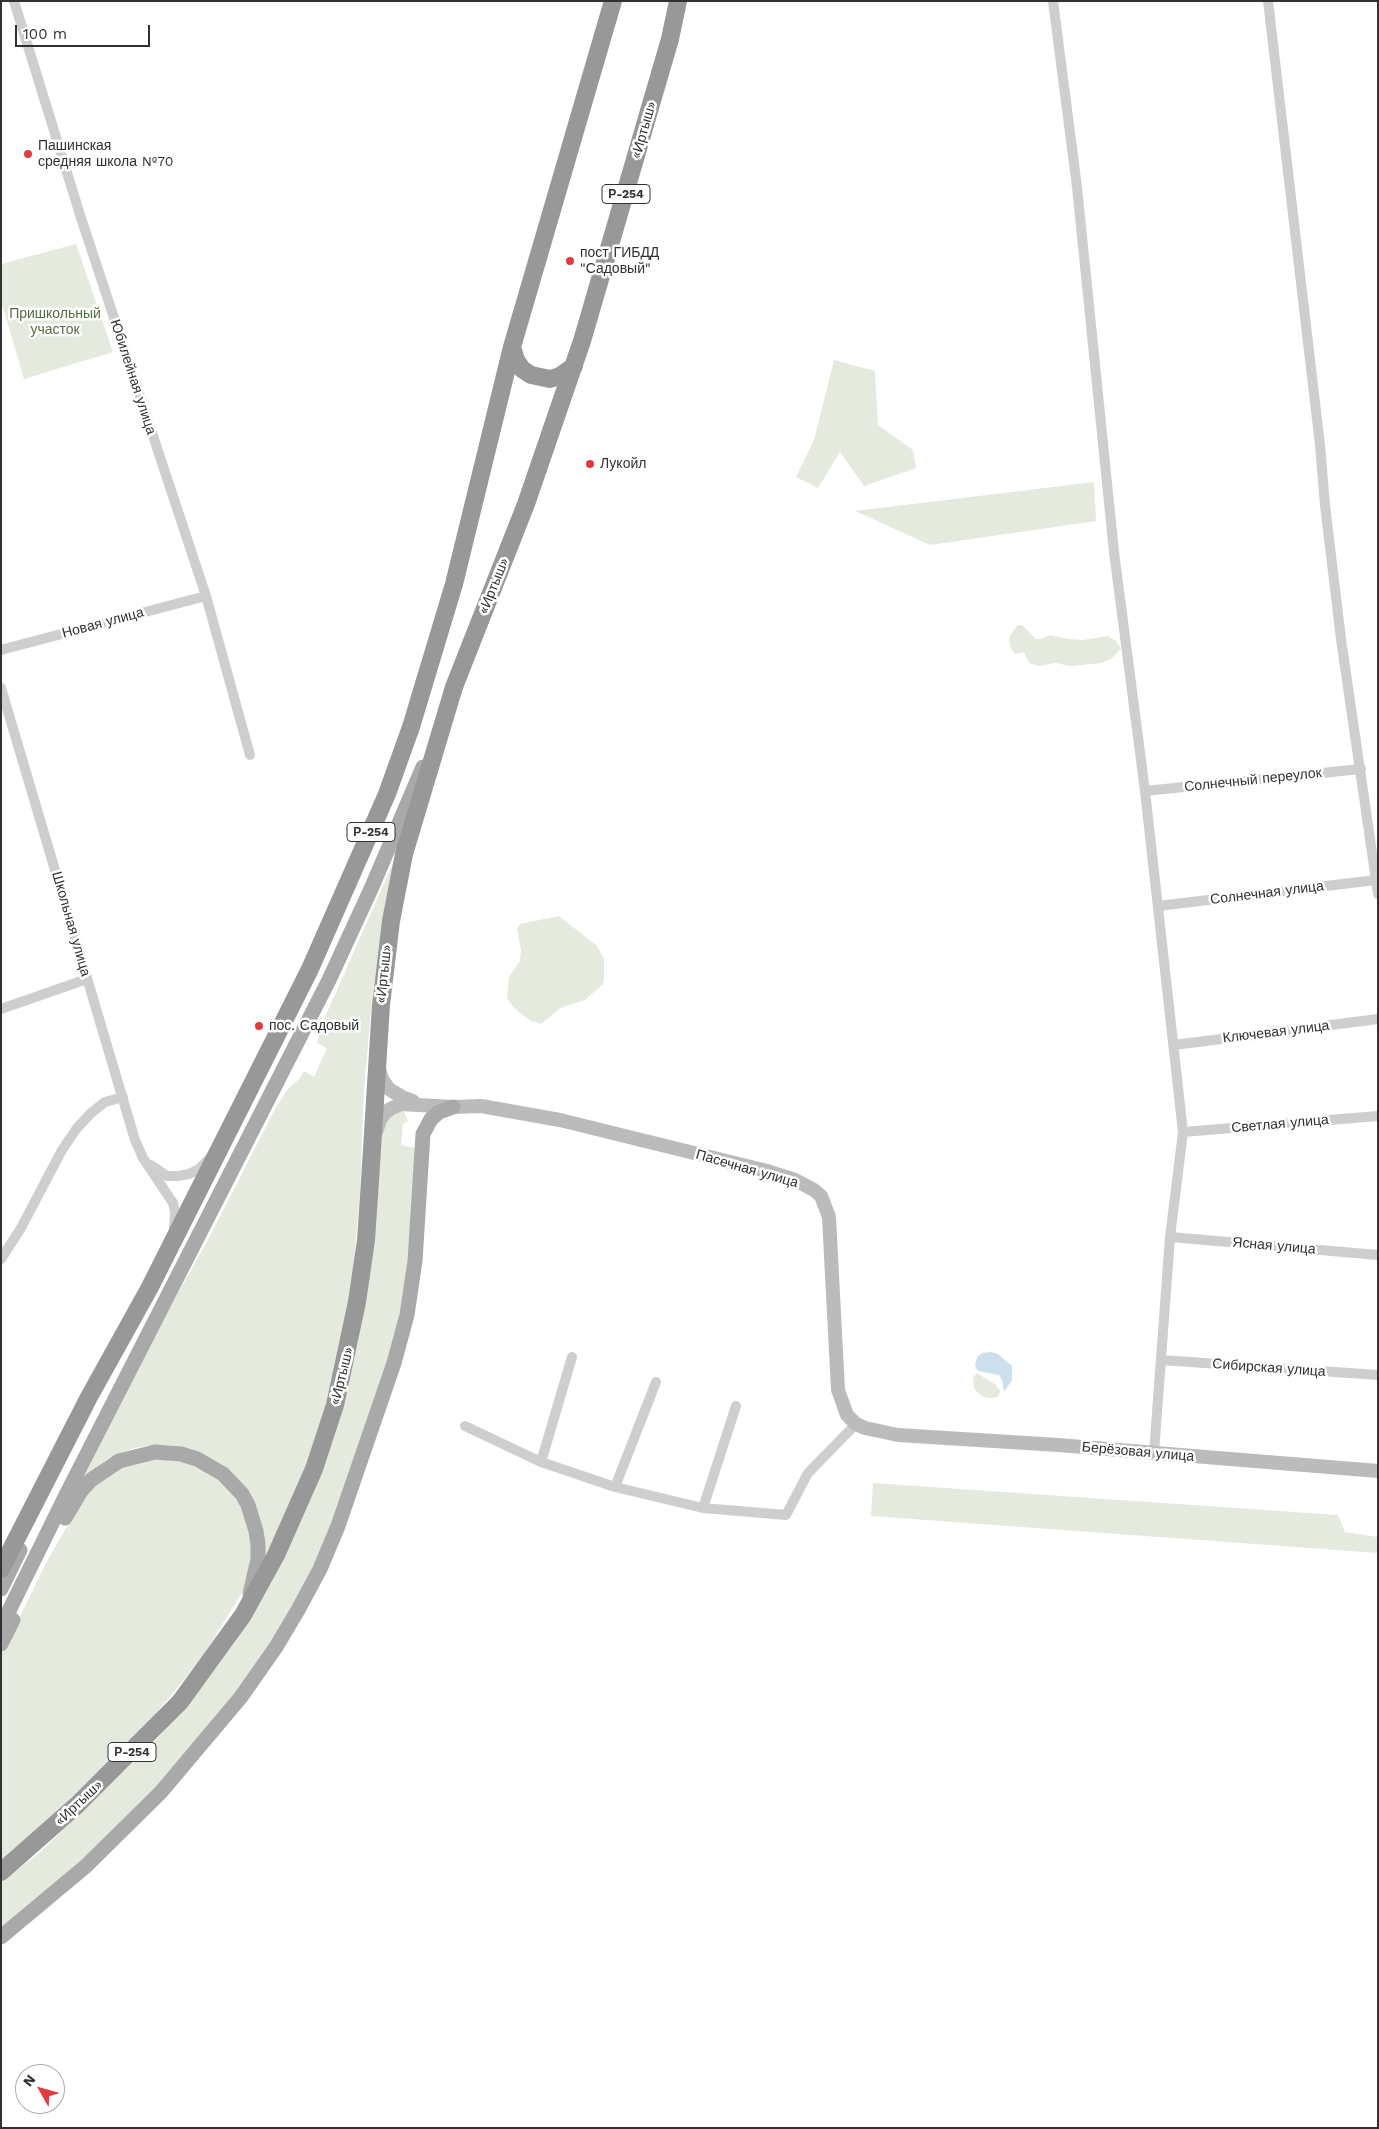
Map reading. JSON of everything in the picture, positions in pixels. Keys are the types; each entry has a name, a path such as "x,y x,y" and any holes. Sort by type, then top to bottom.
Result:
{"highway":[{"name":"«Иртыш»","path":"1,1872 78,1805 174,1708 212,1660 243,1615 292,1523 324,1440 338,1396 351,1337 366,1240 377,1058 387,949 404,854 454,687 528,496 574,366 610,248 674,22 677,1"},
{"name":"Р-254","path":"1,1569 88,1397 169,1250 310,969 388,794 411,727 454,584 512,347 610,2"},
{"path":"512,347 516,360 522,369 530,375 550,379 560,376 574,366"}],"main road":[{"path":"1,1627 66,1495 329,980 404,812 454,687"},
{"path":"377,1058 382,1079 389,1089 402,1097 426,1104"},
{"path":"366,1240 371,1208 378,1124 385,1114 396,1105 426,1104"},
{"name":"Пасечная улица","path":"426,1104 454,1107 481,1106 560,1120 767,1171 796,1180 814,1190 821,1196 829,1217 838,1390 847,1415 856,1424"},
{"path":"1,1937 86,1866 166,1786 203,1744 246,1690 276,1647 298,1610 320,1569 338,1526 394,1363 407,1315 415,1262 423,1134 431,1119 439,1112 454,1107"},
{"path":"1,1589 150,1286"},
{"name":"Берёзовая улица","path":"856,1424 865,1428 898,1435 1378,1471"},
{"path":"1,1644 41,1562 81,1491 91,1480 109,1466 130,1457 155,1452 181,1454 210,1465 233,1484 248,1505 256,1531 258,1559 254,1581 243,1615"}],"street":[{"name":"Юбилейная улица","path":"14,1 81,218 206,596 250,754"},
{"path":"1053,1 1077,187 1114,552 1145,791 1183,1132 1170,1237 1154,1453"},
{"path":"1268,1 1338,611 1378,894"},
{"name":"Новая улица","path":"1,650 206,596"},
{"name":"Школьная улица","path":"1,688 135,1140 142,1158 166,1192 175,1212 176,1221 169,1250"},
{"name":"Солнечный переулок","path":"1145,791 1361,769"},
{"name":"Солнечная улица","path":"1158,906 1376,880"},
{"path":"1,1009 87,979"},
{"name":"Ключевая улица","path":"1174,1045 1378,1019"},
{"path":"1,1259 77,1128 105,1102 123,1097"},
{"name":"Светлая улица","path":"1183,1132 1378,1116"},
{"path":"142,1158 167,1176 178,1176 189,1174 198,1169 218,1151"},
{"name":"Ясная улица","path":"1170,1237 1378,1255"},
{"path":"541,1462 572,1357"},
{"name":"Сибирская улица","path":"1161,1360 1378,1376"},
{"path":"615,1487 656,1382"},
{"path":"703,1508 736,1406"},
{"path":"465,1426 541,1462 615,1487 703,1508 786,1515 808,1473 856,1424"}],"green space":[{"name":"Пришкольный участок","path":"76,244 113,352 24,379 1,301 1,264"},
{"path":"834,360 875,371 878,425 913,450 916,468 864,486 840,452 818,488 796,477 814,440"},
{"path":"1094,482 1096,521 930,545 855,511"},
{"path":"1018,625 1022,625 1036,639 1050,635 1083,640 1108,636 1116,641 1121,649 1111,659 1102,663 1070,666 1056,663 1038,666 1029,663 1024,652 1015,654 1010,647 1009,637"},
{"path":"394,861 372,998 364,1091 360,1193 350,1302 338,1365 315,1448 265,1564 256,1513 190,1450 168,1445 134,1448 107,1459 84,1477 167,1313 211,1234 274,1111 287,1090 300,1078 304,1071 314,1077 327,1048 317,1043 325,1017"},
{"path":"559,916 597,946 604,959 604,979 603,984 585,1000 560,1008 541,1024 531,1021 514,1008 507,998 509,977 520,961 521,950 517,928 520,924"},
{"path":"403,1110 408,1121 403,1124 401,1145 415,1148 406,1287 394,1341 336,1511 315,1563 290,1612 247,1679 177,1766 83,1859 1,1928 1,1883 39,1853 156,1740 188,1704 220,1662 250,1615 318,1477 381,1132 383,1124 394,1113"},
{"path":"977,1373 996,1385 1000,1391 998,1397 983,1397 977,1392 974,1388 973,1378"},
{"path":"164,1458 183,1460 209,1470 231,1489 248,1519 252,1553 243,1591 206,1651 143,1729 52,1817 1,1861 1,1655 46,1563 86,1493 125,1465"},
{"path":"873,1483 1338,1515 1345,1532 1378,1537 1378,1553 871,1516"}],"water":[{"path":"991,1352 998,1354 1012,1366 1012,1380 1004,1392 999,1375 978,1371 975,1366 977,1357 982,1353"}],"place":[{"name":"Пашинская средняя школа №70","path":"28,154"},
{"name":"пост ГИБДД \"Садовый\"","path":"570,261"},
{"name":"Лукойл","path":"590,464"},
{"name":"пос. Садовый","path":"259,1026"}]}
